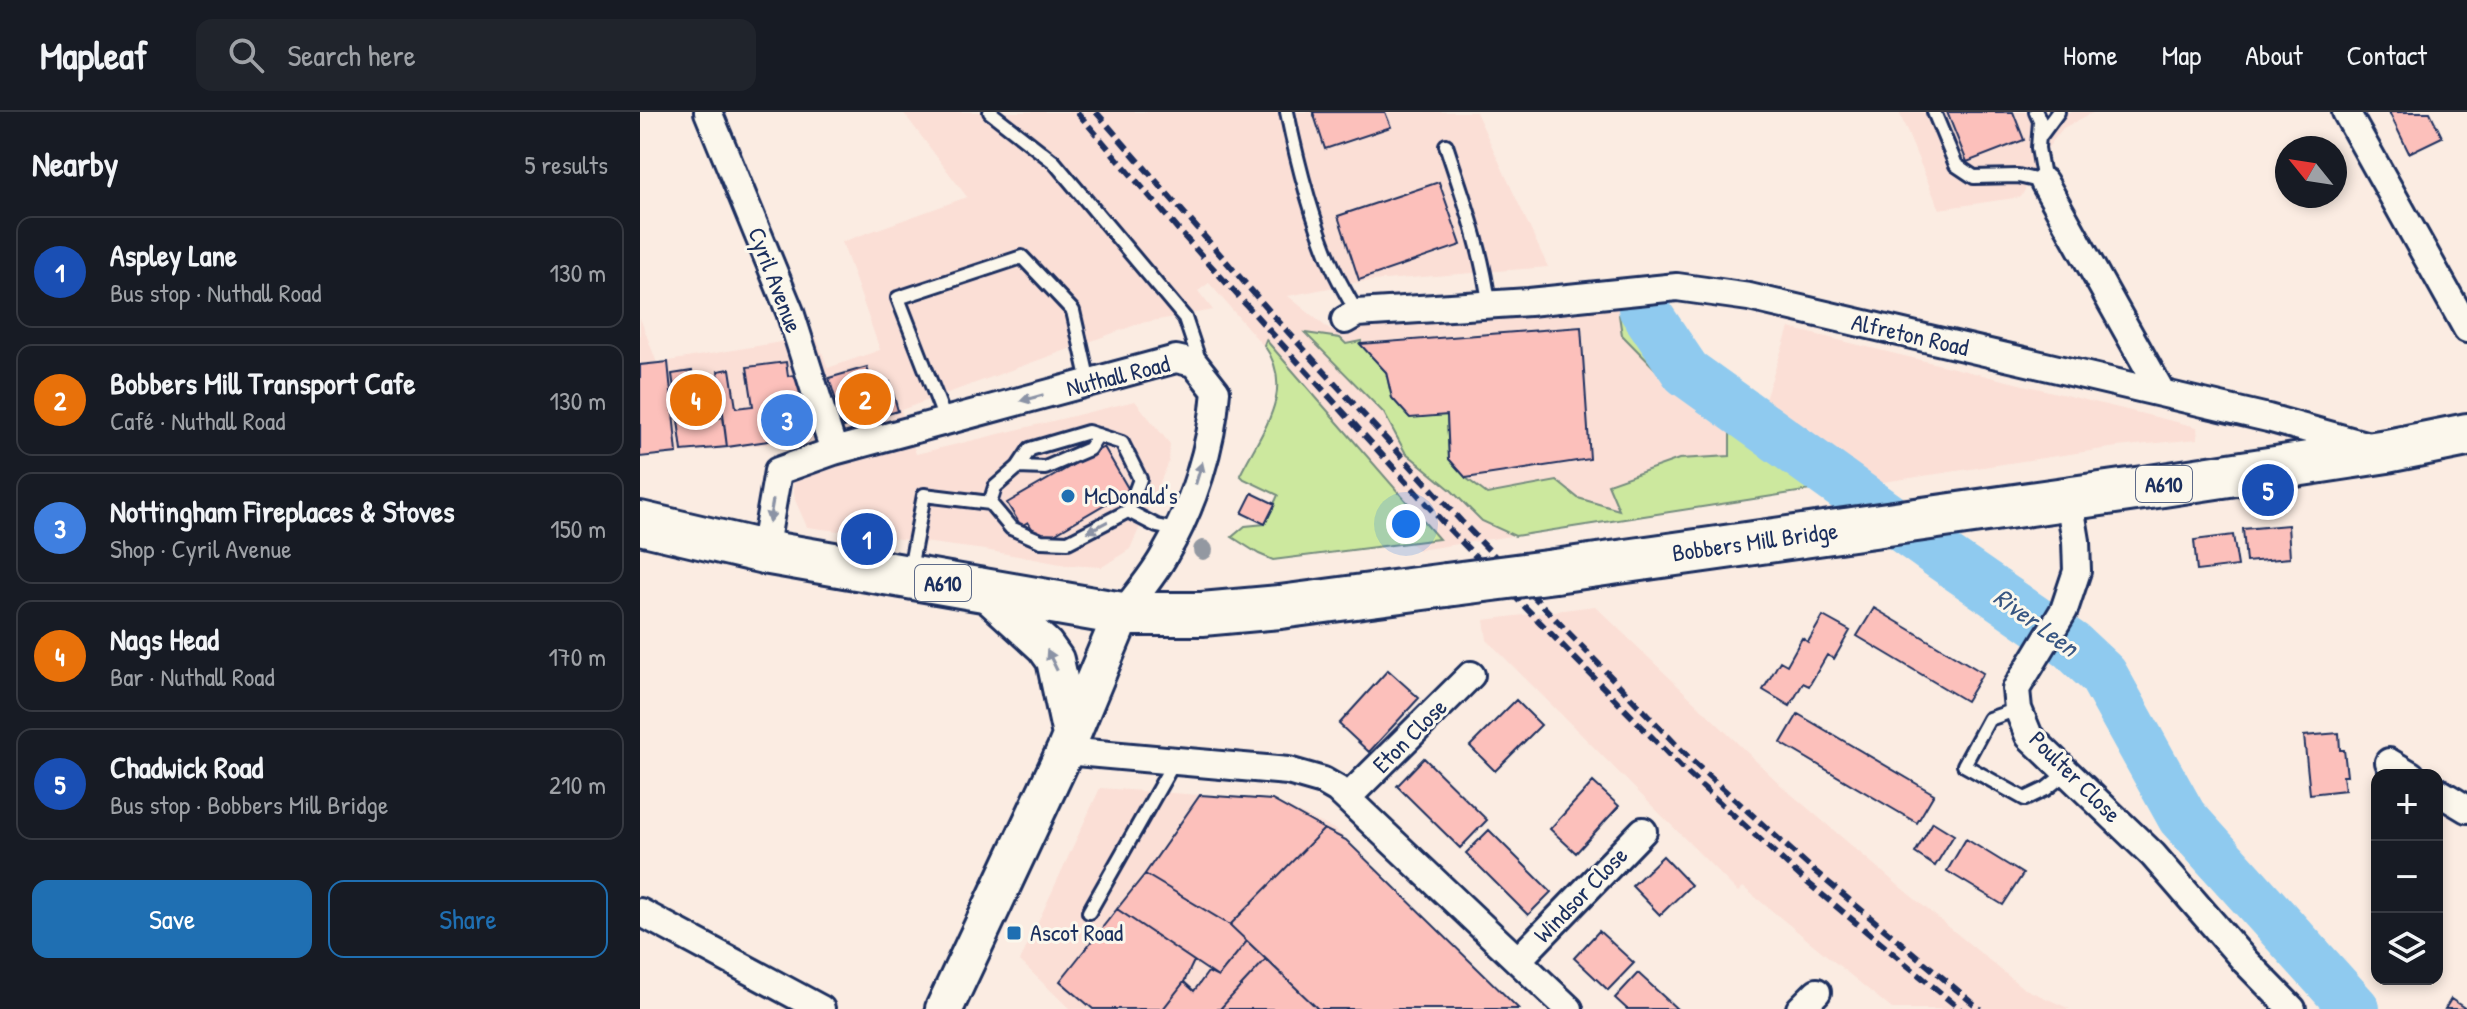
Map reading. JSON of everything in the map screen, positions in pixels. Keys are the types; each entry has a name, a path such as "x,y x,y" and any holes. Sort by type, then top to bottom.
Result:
{"main road":[{"name":"Alfreton Road","path":"2387,451 2467,435"},
{"name":"Bobbers Mill Bridge","path":"1122,614 1202,614 1280,607 2069,499 2387,451"},
{"name":"A610","path":"640,523 764,552 1122,614"},
{"path":"985,591 1045,646 1055,660 1068,743"},
{"path":"944,1009 1068,743 1122,614"}],"street":[{"name":"Cyril Avenue","path":"708,112 790,312 834,451"},
{"path":"2346,112 2467,329"},
{"path":"2044,182 2162,393"},
{"name":"Alfreton Road","path":"1351,316 1677,287 1749,297 2268,418 2387,451"},
{"name":"Nuthall Road","path":"764,552 778,471 834,451 1176,359 1194,363 1216,391 1214,421 1186,516 1165,555 1122,614"},
{"name":"Poulter Close","path":"2069,499 2077,571 2064,610 2016,689 2018,709 2029,736 2153,855 2245,961 2292,1009"},
{"name":"Eton Close","path":"1348,797 1471,675"},
{"path":"1068,743 1174,761 1288,771 1323,781 1348,797 1569,1009"},
{"path":"2443,795 2467,809"},
{"name":"Windsor Close","path":"1518,960 1643,831"},
{"path":"640,912 821,1009"}],"lane":[{"path":"990,112 1054,162 1185,318 1204,373"},
{"path":"1287,112 1320,234 1351,316"},
{"path":"1934,112 1956,165 1974,177 2018,176 2044,182 2038,148 2040,121 2036,112"},
{"path":"2039,137 2058,112"},
{"path":"1446,145 1477,240 1489,303"},
{"path":"946,422 898,298 1022,257 1073,311 1089,382"},
{"path":"908,577 924,495 990,503 1011,528 1041,541 1068,542 1128,511 1140,479 1122,443 1088,432 1030,449 1018,467 995,487 990,503"},
{"path":"1018,467 1045,468 1089,449 1098,435"},
{"path":"1128,511 1157,526 1176,530"},
{"path":"2018,709 1989,719 1964,765 2025,799 2046,789 2067,772"},
{"path":"1089,912 1174,761"}],"shaded area":[{"path":"903,112 1476,112 1548,267 1360,282 1288,296 1330,330 1619,305 1697,393 1833,487 1419,550 1375,516 1272,411 1277,401 1279,381 1272,356 1209,283 1198,291 1213,310 1141,323 901,410 916,454 1135,401 1170,444 1169,462 1130,549 1102,567 1066,565 985,550 807,527 795,500 788,442 640,457 640,318 657,363 816,336 828,368 880,350 842,242 967,197"},
{"path":"1899,112 2094,112 2063,128 2046,150 2021,197 1939,209"},
{"path":"1789,328 2197,427 2198,439 2117,447 1857,486 1829,460 1761,411"},
{"path":"1595,606 1784,788 1899,886 2023,988 2070,1009 1892,1009 1743,887 1738,892 1487,640 1484,620"},
{"path":"1100,788 1272,800 1336,830 1519,1009 1070,1009 1020,961"}],"green space":[{"path":"1635,306 1689,377 1837,486 1515,536 1482,521 1405,452 1384,413 1305,333 1340,338 1346,344 1361,341 1386,372 1392,398 1409,417 1447,415 1449,459 1466,478 1487,494 1557,481 1578,498 1619,510 1608,484 1679,459 1730,456 1730,432 1673,387 1622,335 1619,315"},
{"path":"1266,340 1439,539 1273,560 1232,537 1245,526 1265,524 1278,495 1240,475 1266,427 1276,395 1277,379 1264,345"}],"building":[{"path":"1313,112 1385,112 1391,127 1325,149"},
{"path":"1947,112 2013,112 2024,140 1967,162"},
{"path":"2389,112 2430,112 2442,137 2409,153"},
{"path":"1439,182 1461,245 1359,280 1338,216"},
{"path":"1581,327 1590,459 1466,478 1449,459 1447,415 1410,418 1392,398 1386,372 1360,344"},
{"path":"668,362 677,453 640,457 640,365"},
{"path":"786,362 788,376 801,374 809,435 727,447 718,371 730,369 736,408 753,406 747,367"},
{"path":"867,367 873,387 890,382 898,411 844,427 829,378"},
{"path":"692,371 693,380 708,379 715,383 718,418 723,417 727,447 682,451 672,374"},
{"name":"McDonald's","path":"1104,447 1129,490 1054,534 1036,535 1028,522 1021,526 1007,503"},
{"path":"1252,493 1275,504 1265,524 1242,513"},
{"path":"2288,525 2290,558 2246,562 2243,529"},
{"path":"2233,535 2238,566 2197,571 2194,540"},
{"path":"1874,608 1983,673 1966,701 1857,636"},
{"path":"1823,616 1850,631 1834,659 1827,655 1809,686 1803,683 1790,706 1763,690 1780,661 1787,665 1802,638 1808,642"},
{"path":"1388,670 1419,698 1369,752 1339,724"},
{"path":"1516,700 1541,725 1495,771 1470,746"},
{"path":"1798,714 1934,794 1917,823 1781,743"},
{"path":"2339,733 2347,776 2343,776 2345,790 2310,794 2304,736"},
{"path":"1424,758 1487,820 1460,848 1397,786"},
{"path":"1593,782 1619,806 1576,853 1550,829"},
{"path":"1200,795 1272,800 1324,829 1230,925 1145,874"},
{"path":"1933,822 1954,835 1935,866 1915,853"},
{"path":"1324,829 1346,840 1519,1009 1318,1009 1230,925"},
{"path":"1489,830 1551,892 1528,915 1466,853"},
{"path":"1966,839 2023,874 2003,905 1947,871"},
{"path":"1663,856 1691,885 1660,915 1632,886"},
{"path":"1145,874 1230,925 1247,941 1218,977 1117,909"},
{"path":"1117,909 1194,961 1184,982 1163,1009 1093,1009 1060,981"},
{"path":"1599,931 1634,963 1608,990 1574,958"},
{"path":"1247,941 1266,959 1220,1009 1163,1009 1184,982 1194,991 1208,972 1218,977"},
{"path":"1266,959 1318,1009 1220,1009"},
{"path":"1638,973 1677,1009 1627,1009 1615,998"},
{"path":"2451,999 2466,1009 2445,1009"}],"waterway":[{"name":"River Leen","path":"1643,308 1686,372 2072,646 2103,675 2182,817 2355,1009"}],"railway":[{"path":"1077,112 1183,235 1450,530 1681,767 1802,878 1960,1009"},
{"path":"1096,112 1278,321 1461,521 1691,760 1811,868 1980,1009"}],"place":[{"name":"Bobbers Mill Transport Cafe","path":"865,399"},
{"name":"Nags Head","path":"696,400"},
{"name":"Nottingham Fireplaces & Stoves","path":"787,420"},
{"name":"Chadwick Road","path":"2268,490"},
{"name":"McDonald's","path":"1068,496"},
{"name":"Aspley Lane","path":"867,539"},
{"name":"Ascot Road","path":"1014,933"}]}
